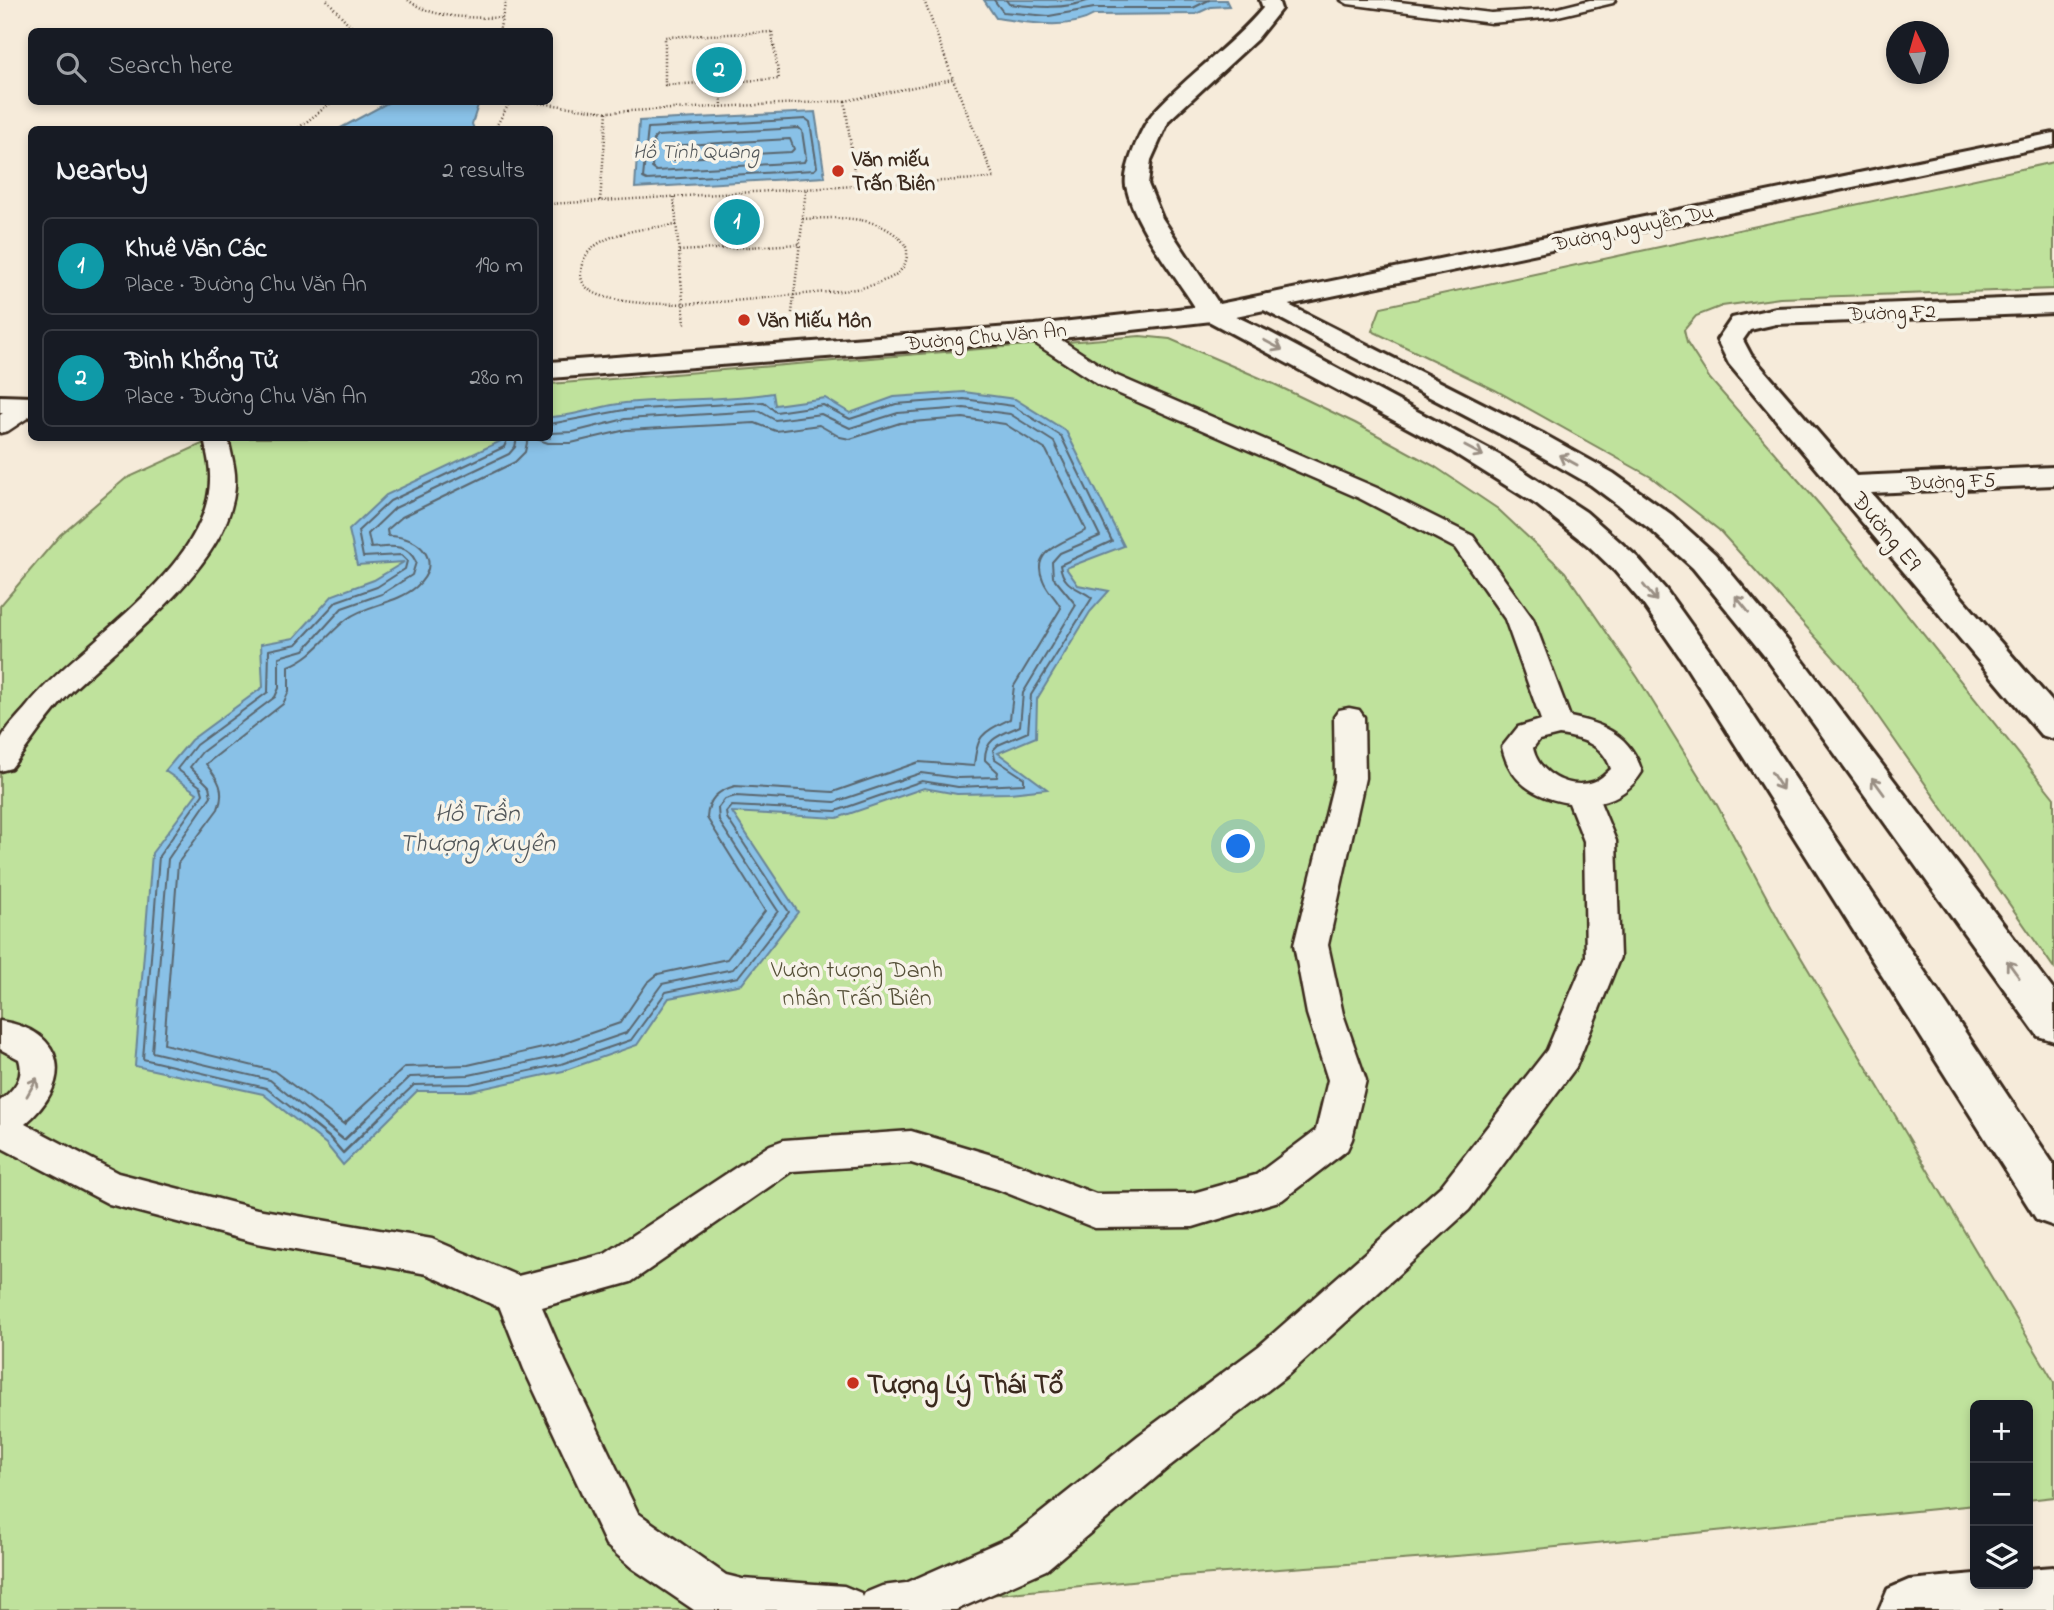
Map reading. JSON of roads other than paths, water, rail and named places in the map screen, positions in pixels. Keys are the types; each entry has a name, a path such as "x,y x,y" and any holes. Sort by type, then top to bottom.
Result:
{"street":[{"path":"1269,0 1272,9 1250,35 1160,117 1140,160 1137,184 1150,218 1212,313 1494,462 1550,499 1628,565 1697,657 2054,1205"},
{"name":"Đường Nguyễn Du","path":"1212,313 2054,139"},
{"path":"1266,302 1535,441 1602,479 1661,522 1704,561 1779,652 2054,1024"},
{"name":"Đường F2","path":"1735,333 1741,324 1776,316 2054,305"},
{"name":"Đường Chu Văn An","path":"553,370 1035,333 1212,313"},
{"name":"Đường E9","path":"1735,333 1730,340 1739,358 2052,722"},
{"path":"0,404 28,405"},
{"name":"Đường F5","path":"1848,485 2054,477"},
{"path":"1909,1610 2054,1596"}],"lane":[{"path":"1348,0 1491,18 1554,13 1608,0"},
{"path":"1035,333 1107,380 1368,493 1464,542 1519,619 1558,725"},
{"path":"0,426 28,407"},
{"path":"0,761 58,688 131,623 197,555 220,508 223,459 217,441"},
{"path":"0,1129 109,1187 257,1226 432,1257 516,1294 616,1269 784,1156 911,1147 1005,1175 1095,1211 1193,1210 1268,1188 1333,1139 1348,1080 1325,1014 1311,945 1350,778 1349,717"},
{"path":"1558,725 1596,733 1613,744 1624,758 1626,772 1619,784 1602,792 1582,795 1558,791 1538,782 1522,768 1516,754 1518,743 1527,733 1540,727 1558,725"},
{"path":"882,1610 907,1607 1029,1553 1155,1450 1273,1360 1455,1198 1563,1056 1603,957 1600,841 1582,795"},
{"path":"0,1035 12,1036 29,1044 39,1060 37,1081 21,1105 0,1122"},
{"path":"516,1294 547,1369 622,1528 649,1551 715,1596 742,1602 844,1610"}],"water":[{"path":"984,0 1226,0 1229,6 1211,7 1196,14 1094,15 1072,23 1046,24 996,18"},
{"path":"383,105 478,105 473,126 345,126"},
{"name":"Hồ Tịnh Quang","path":"815,112 825,177 635,188 639,121"},
{"name":"Hồ Trần Thượng Xuyên","path":"964,392 1015,399 1066,431 1124,546 1066,568 1078,585 1109,591 1090,612 1037,699 1036,737 998,753 1047,789 957,794 924,788 837,818 732,812 798,912 742,984 669,998 637,1045 563,1071 471,1091 417,1091 343,1165 326,1144 263,1094 135,1066 152,853 197,793 165,771 191,740 263,687 261,644 294,638 333,595 374,580 404,562 357,565 349,530 386,495 501,441 553,441 553,417 615,404 773,393 775,405 825,398 850,413 894,397"}],"place":[{"name":"Đình Khổng Tử","path":"719,70"},
{"name":"Văn miếu Trấn Biên","path":"838,171"},
{"name":"Khuê Văn Các","path":"737,222"},
{"name":"Văn Miếu Môn","path":"744,320"},
{"name":"Tượng Lý Thái Tổ","path":"853,1383"}],"park label":[{"name":"Vườn tượng Danh nhân Trấn Biên","path":"857,983"}]}
